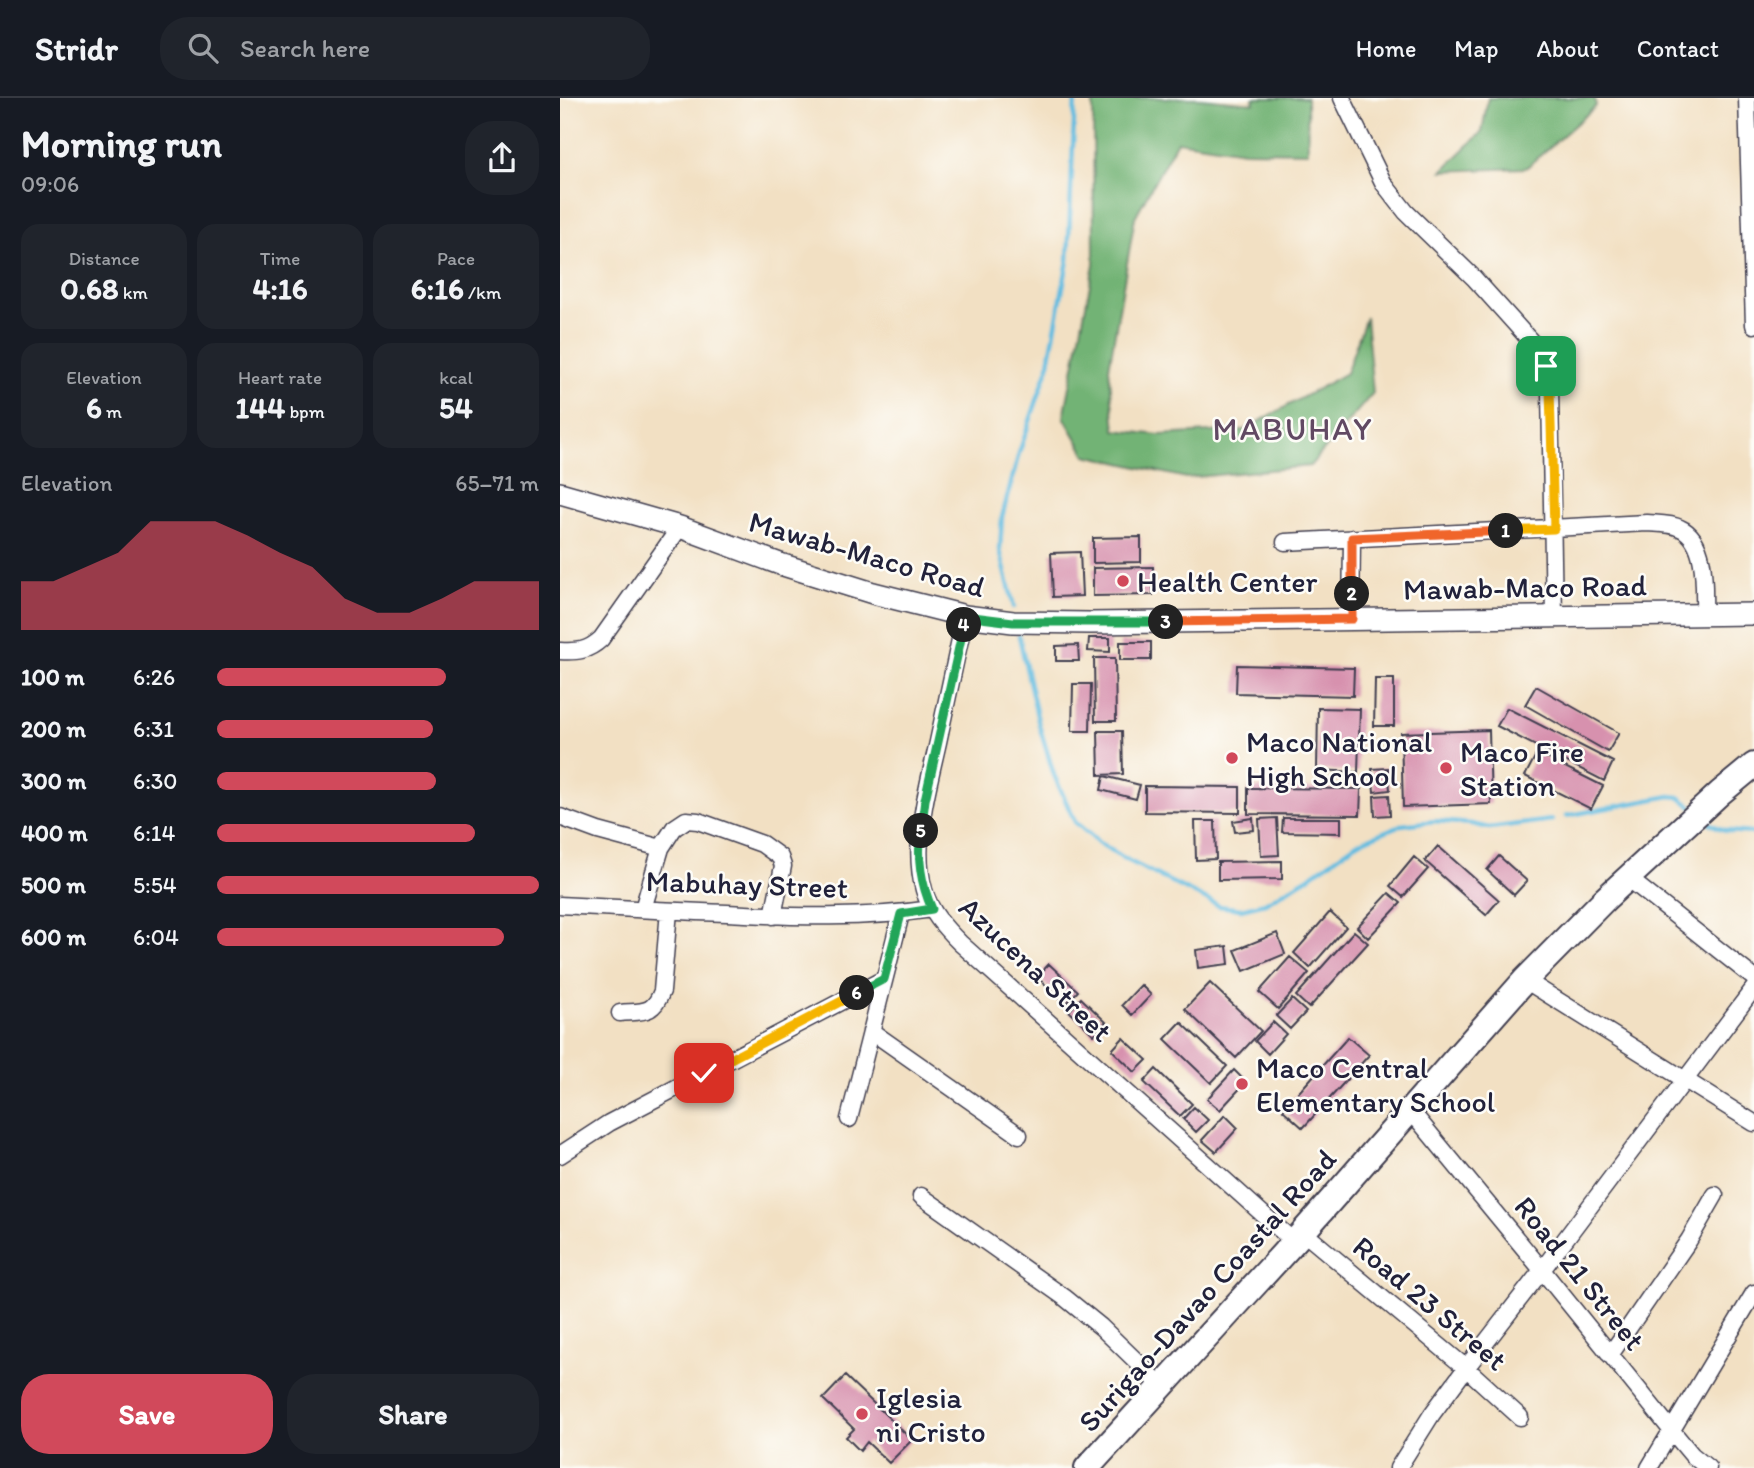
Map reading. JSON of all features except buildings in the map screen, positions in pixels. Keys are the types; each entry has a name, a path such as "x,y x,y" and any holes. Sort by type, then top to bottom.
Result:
{"highway":[{"name":"Surigao-Davao Coastal Road","path":"1087,1468 1299,1236 1525,980 1674,834 1754,765"}],"main road":[{"name":"Mawab-Maco Road","path":"560,493 680,527 780,564 873,593 965,616 1013,622 1754,614"}],"street":[{"path":"1342,98 1384,184 1406,212 1502,309 1536,348 1546,366 1550,390 1554,617"},
{"path":"1746,98 1754,325"},
{"path":"1285,542 1667,524 1679,527 1689,534 1699,552 1704,574 1704,615"},
{"path":"560,651 583,651 601,639 680,527"},
{"path":"1352,538 1352,619"},
{"name":"Azucena Street","path":"965,616 925,800 920,841 919,864 924,891 932,909 960,943 1299,1236"},
{"path":"560,817 598,831 661,848"},
{"path":"643,909 661,848 674,828 686,820 698,821 774,850 783,866 773,916"},
{"path":"1628,878 1754,978"},
{"name":"Mabuhay Street","path":"560,905 773,916 865,916 932,909"},
{"path":"620,1013 649,1010 659,1001 669,911"},
{"path":"849,1119 901,914"},
{"path":"560,1155 609,1123 884,979"},
{"path":"1525,980 1754,1123"},
{"path":"1398,1468 1432,1414 1466,1368 1754,988"},
{"path":"871,1031 1019,1135"},
{"name":"Road 21 Street","path":"1411,1111 1671,1431 1692,1455 1708,1468"},
{"path":"1610,1355 1689,1240 1715,1195"},
{"path":"921,1196 1064,1297 1101,1327 1162,1386"},
{"name":"Road 23 Street","path":"1299,1236 1466,1368 1520,1418"},
{"path":"1649,1468 1754,1293"}],"green space":[{"path":"1093,98 1199,98 1254,103 1253,98 1307,98 1308,152 1244,151 1177,141 1135,217 1109,368 1115,430 1160,435 1244,430 1346,373 1366,317 1373,393 1310,466 1186,478 1086,455 1064,417 1094,264"},
{"path":"1488,98 1595,98 1596,106 1526,168 1442,171 1482,132"}],"waterway":[{"path":"1014,607 1000,550 1002,517 1019,453 1048,368 1068,260 1075,98"},
{"path":"1019,636 1039,725 1054,775 1075,822 1099,843 1129,861 1219,906 1241,909 1265,903 1309,877 1357,843 1401,825 1435,821 1489,828 1552,820"},
{"path":"1566,816 1670,796 1679,797 1692,807"},
{"path":"1704,818 1721,829 1754,833"}],"place":[{"name":"Health Center","path":"1123,581"},
{"name":"Maco National High School","path":"1232,758"},
{"name":"Maco Fire Station","path":"1446,768"},
{"name":"Maco Central Elementary School","path":"1242,1084"},
{"name":"Iglesia ni Cristo","path":"862,1414"}],"district":[{"name":"MABUHAY","path":"1293,429"}],"route":[{"path":"704,1073 884,979 901,914 932,909 924,891 919,864 920,841 925,800 965,616 1041,623 1352,619 1352,538 1554,529 1550,390 1546,366"}]}
